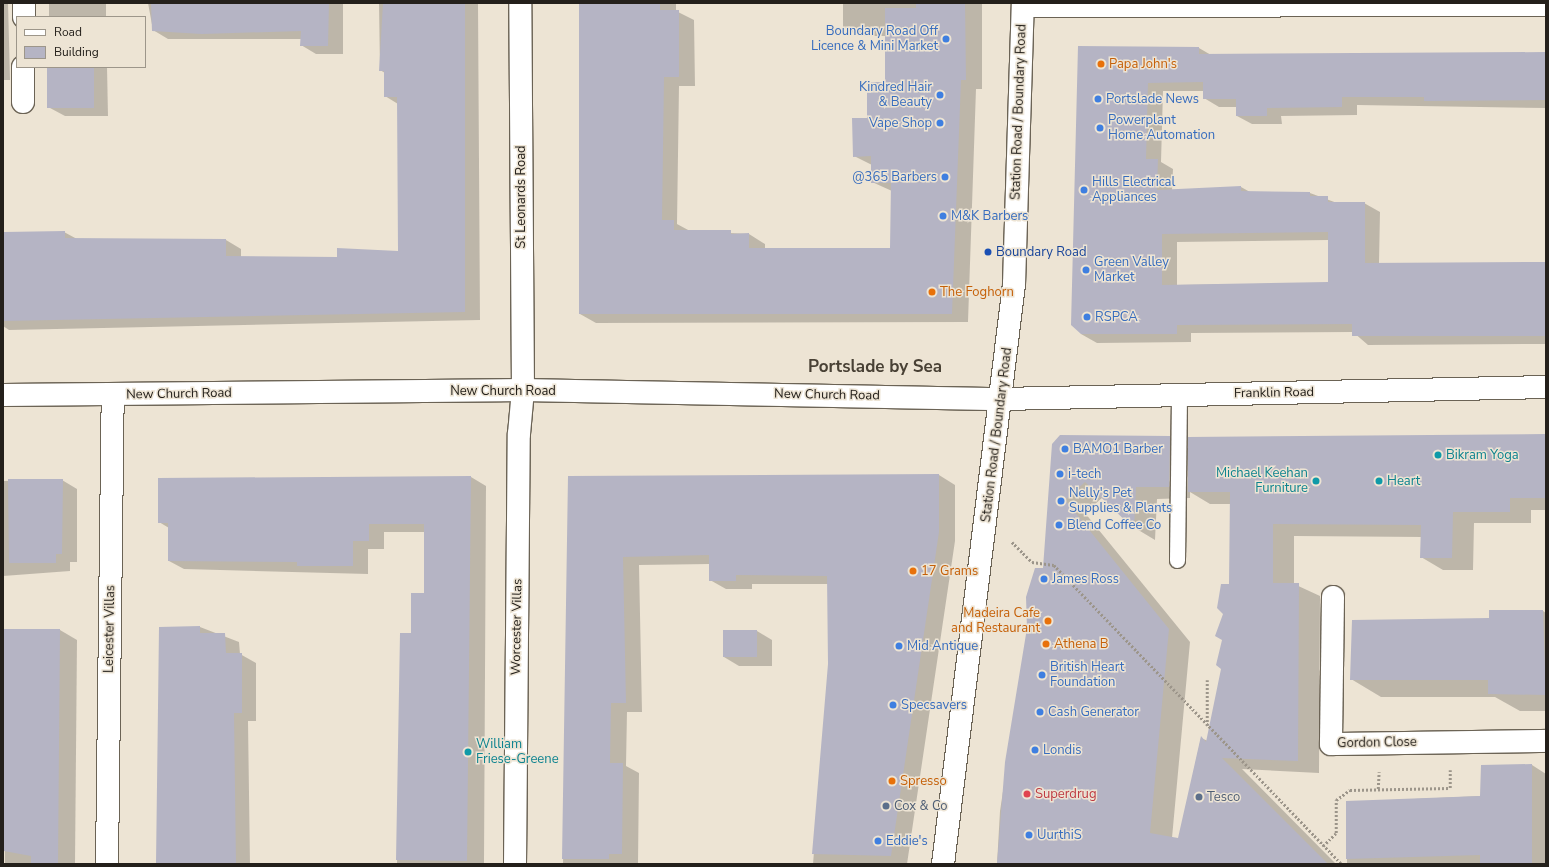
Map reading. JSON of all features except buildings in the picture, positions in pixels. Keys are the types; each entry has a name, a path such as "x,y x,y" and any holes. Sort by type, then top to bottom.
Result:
{"street":[{"path":"24,3 24,16"},
{"name":"St Leonards Road","path":"520,3 523,390"},
{"path":"1023,4 1546,5"},
{"name":"Station Road / Boundary Road","path":"943,864 1002,399 1014,284 1023,4"},
{"path":"23,68 23,102"},
{"name":"Franklin Road","path":"1002,399 1546,387"},
{"name":"New Church Road","path":"3,395 523,390 1002,399"},
{"name":"Worcester Villas","path":"515,864 519,434 523,390"},
{"name":"Leicester Villas","path":"107,864 113,394"},
{"name":"Gordon Close","path":"1333,597 1331,744 1546,741"}],"lane":[{"path":"1177,560 1180,396"}],"path":[{"path":"987,518 1032,562 1054,565 1207,726 1342,864"},
{"path":"1207,680 1207,726"},
{"path":"1323,846 1336,833 1336,800 1350,790 1450,788 1451,766"}],"place":[{"name":"Boundary Road Off Licence & Mini Market","path":"946,39"},
{"name":"Papa John's","path":"1101,64"},
{"name":"Kindred Hair & Beauty","path":"940,95"},
{"name":"Portslade News","path":"1098,99"},
{"name":"Vape Shop","path":"940,123"},
{"name":"Powerplant Home Automation","path":"1100,128"},
{"name":"@365 Barbers","path":"945,177"},
{"name":"Hills Electrical Appliances","path":"1084,190"},
{"name":"M&K Barbers","path":"943,216"},
{"name":"Boundary Road","path":"988,252"},
{"name":"Green Valley Market","path":"1086,270"},
{"name":"The Foghorn","path":"932,292"},
{"name":"RSPCA","path":"1087,317"},
{"name":"BAMO1 Barber","path":"1065,449"},
{"name":"Bikram Yoga","path":"1438,455"},
{"name":"i-tech","path":"1060,474"},
{"name":"Michael Keehan Furniture","path":"1316,481"},
{"name":"Heart","path":"1379,481"},
{"name":"Nelly's Pet Supplies & Plants","path":"1061,501"},
{"name":"Blend Coffee Co","path":"1059,525"},
{"name":"17 Grams","path":"913,571"},
{"name":"James Ross","path":"1044,579"},
{"name":"Madeira Cafe and Restaurant","path":"1048,621"},
{"name":"Athena B","path":"1046,644"},
{"name":"Mid Antique","path":"899,646"},
{"name":"British Heart Foundation","path":"1042,675"},
{"name":"Specsavers","path":"893,705"},
{"name":"Cash Generator","path":"1040,712"},
{"name":"Londis","path":"1035,750"},
{"name":"William Friese-Greene","path":"468,752"},
{"name":"Spresso","path":"892,781"},
{"name":"Superdrug","path":"1027,794"},
{"name":"Tesco","path":"1199,797"},
{"name":"Cox & Co","path":"886,806"},
{"name":"UurthiS","path":"1029,835"},
{"name":"Eddie's","path":"878,841"}],"district":[{"name":"Portslade by Sea","path":"875,367"}]}
